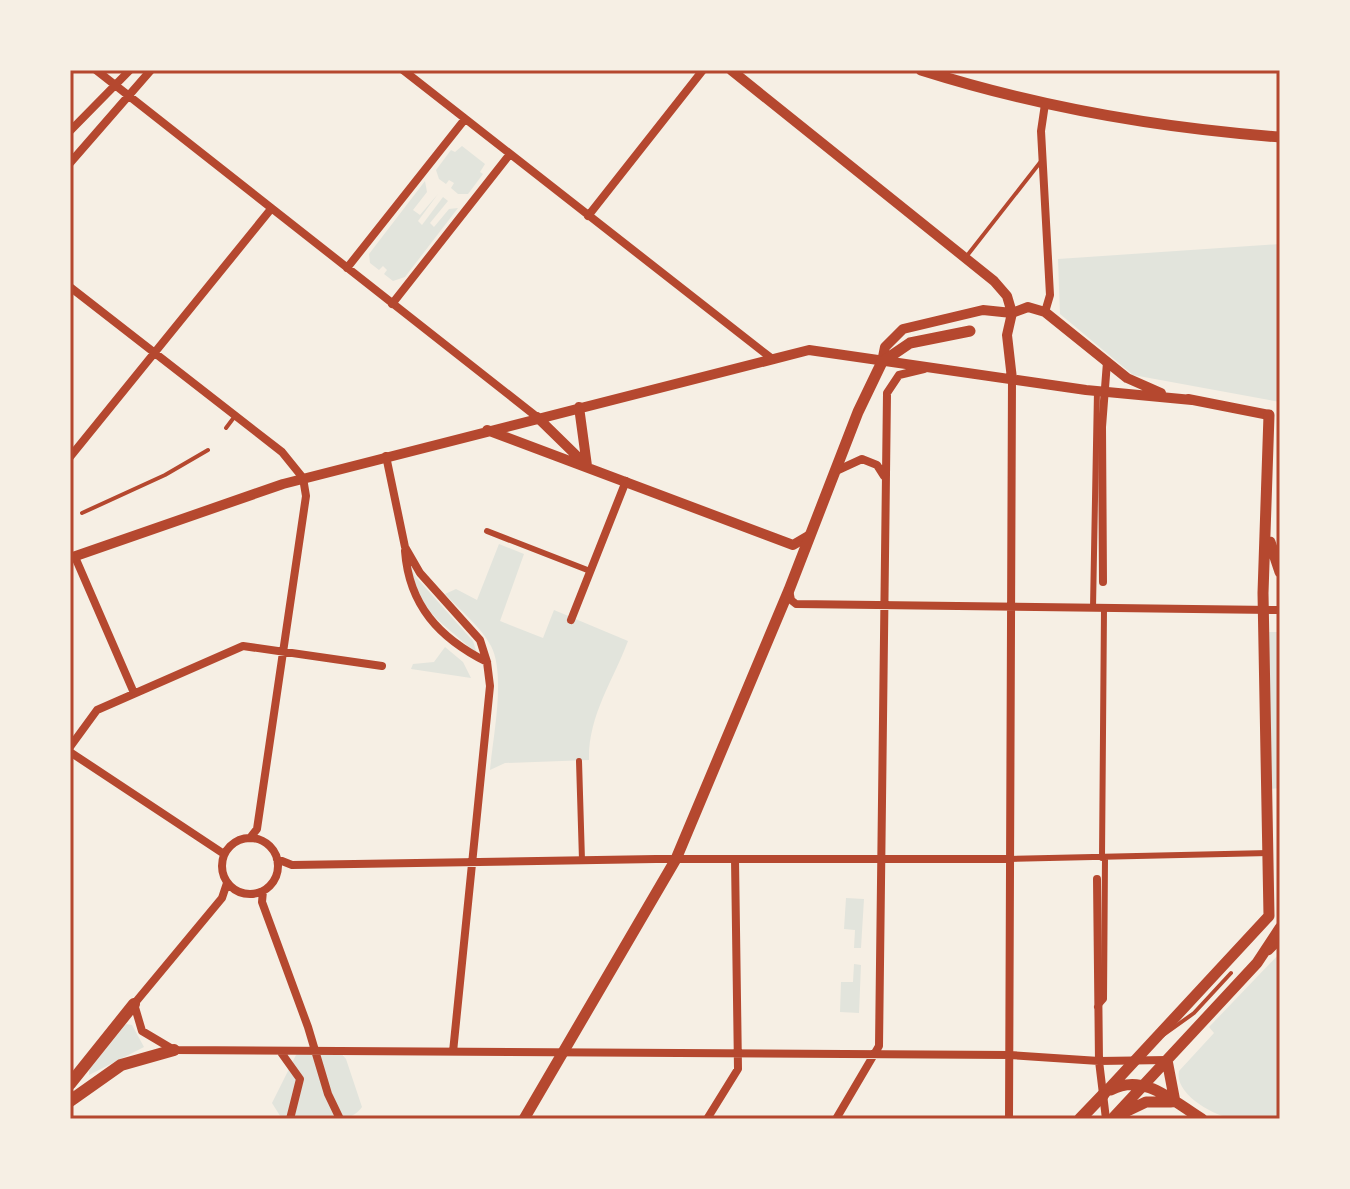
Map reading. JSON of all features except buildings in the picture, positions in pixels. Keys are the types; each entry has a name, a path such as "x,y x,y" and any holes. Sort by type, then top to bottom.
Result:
{"main road":[{"path":"921,70 1045,104 1170,126 1280,137"},
{"path":"524,1119 676,859 882,362 910,343 970,331"},
{"path":"1080,1119 1265,923 1270,906 1264,793 1264,609 1274,416"},
{"path":"1267,517 1272,551 1280,572"},
{"path":"1114,1119 1142,1084 1257,963 1280,928"},
{"path":"70,1084 134,1004"},
{"path":"70,1101 121,1065 174,1050"},
{"path":"1167,1060 1175,1103"},
{"path":"1103,1095 1122,1085 1142,1084 1202,1119"},
{"path":"1114,1119 1137,1104 1156,1101 1175,1103"}],"street":[{"path":"96,70 537,417 587,466"},
{"path":"70,131 130,70"},
{"path":"70,163 151,70"},
{"path":"403,70 771,358"},
{"path":"588,216 703,70"},
{"path":"731,70 1000,286 1012,313 1007,335 1012,379 1009,1119"},
{"path":"1045,104 1043,158 1050,290 1045,312"},
{"path":"347,268 465,119"},
{"path":"392,304 510,154"},
{"path":"70,457 271,209"},
{"path":"70,287 282,452 303,478 306,496 257,829 250,838"},
{"path":"882,362 885,347 903,329 970,312 1012,313 1028,307 1045,312 1141,386 1192,400 1274,416"},
{"path":"134,693 72,558 303,478 771,358 819,350 1105,395 1192,400"},
{"path":"1093,608 1107,362"},
{"path":"836,1119 876,1055 879,1036 888,387 899,375 936,368"},
{"path":"1103,582 1105,395"},
{"path":"579,407 587,466"},
{"path":"487,430 793,545 811,534"},
{"path":"386,456 405,547 406,570 421,611 449,638 487,662"},
{"path":"835,472 862,459 877,465 885,477"},
{"path":"571,620 626,481"},
{"path":"487,531 590,571"},
{"path":"405,547 420,573 480,640 490,686 453,1052"},
{"path":"789,590 791,600 796,604 1280,610"},
{"path":"1097,1007 1104,999 1104,608"},
{"path":"224,854 70,749 97,710 243,646 382,666"},
{"path":"579,761 582,860"},
{"path":"263,891 243,894 227,883 221,867 224,854 235,842 250,838 270,846 277,859 277,874 263,891 262,902 316,1051 328,1094 340,1119"},
{"path":"277,859 292,865 458,864 676,859 1103,858 1269,853"},
{"path":"707,1119 738,1069 735,859"},
{"path":"1097,879 1099,1061 1106,1119"},
{"path":"227,883 222,898 134,1004 142,1031 174,1050 1010,1055 1099,1061 1167,1060"},
{"path":"1265,923 1280,908"},
{"path":"1257,963 1280,940"},
{"path":"280,1051 300,1079 290,1119"}],"lane":[{"path":"966,257 1043,158"},
{"path":"226,428 235,416"},
{"path":"82,513 165,475 208,450"},
{"path":"1157,1038 1179,1026 1231,973"}],"shaded area":[{"path":"462,146 485,164 480,172 483,174 468,194 458,194 451,188 454,183 449,180 446,184 439,179 436,170 451,150 455,152"},
{"path":"425,181 427,192 413,210 420,215 438,194 418,221 422,225 443,197 448,201 430,223 434,227 449,209 458,208 405,277 393,281 384,274 387,270 383,266 379,270 370,263 369,254"},
{"path":"1280,244 1280,402 1133,375 1060,314 1058,259"},
{"path":"499,544 524,554 500,621 543,638 554,610 628,641 597,714 589,760 505,763 490,770 498,689 495,658 482,632 445,594 456,589 477,600"},
{"path":"408,558 415,576 473,641 477,654 432,614 419,593"},
{"path":"1268,632 1280,632 1280,788 1270,789"},
{"path":"445,647 463,662 471,678 411,669 413,664 434,662"},
{"path":"846,898 864,899 861,948 854,948 855,930 844,929"},
{"path":"1280,953 1280,1119 1234,1119 1206,1109 1183,1088 1179,1071 1214,1033 1209,1027"},
{"path":"854,964 861,965 859,1013 840,1012 841,982 853,982"},
{"path":"126,1024 132,1025 144,1047 89,1075 89,1070"},
{"path":"298,1051 340,1052 346,1059 362,1107 355,1114 337,1120 282,1119 272,1103"}]}
